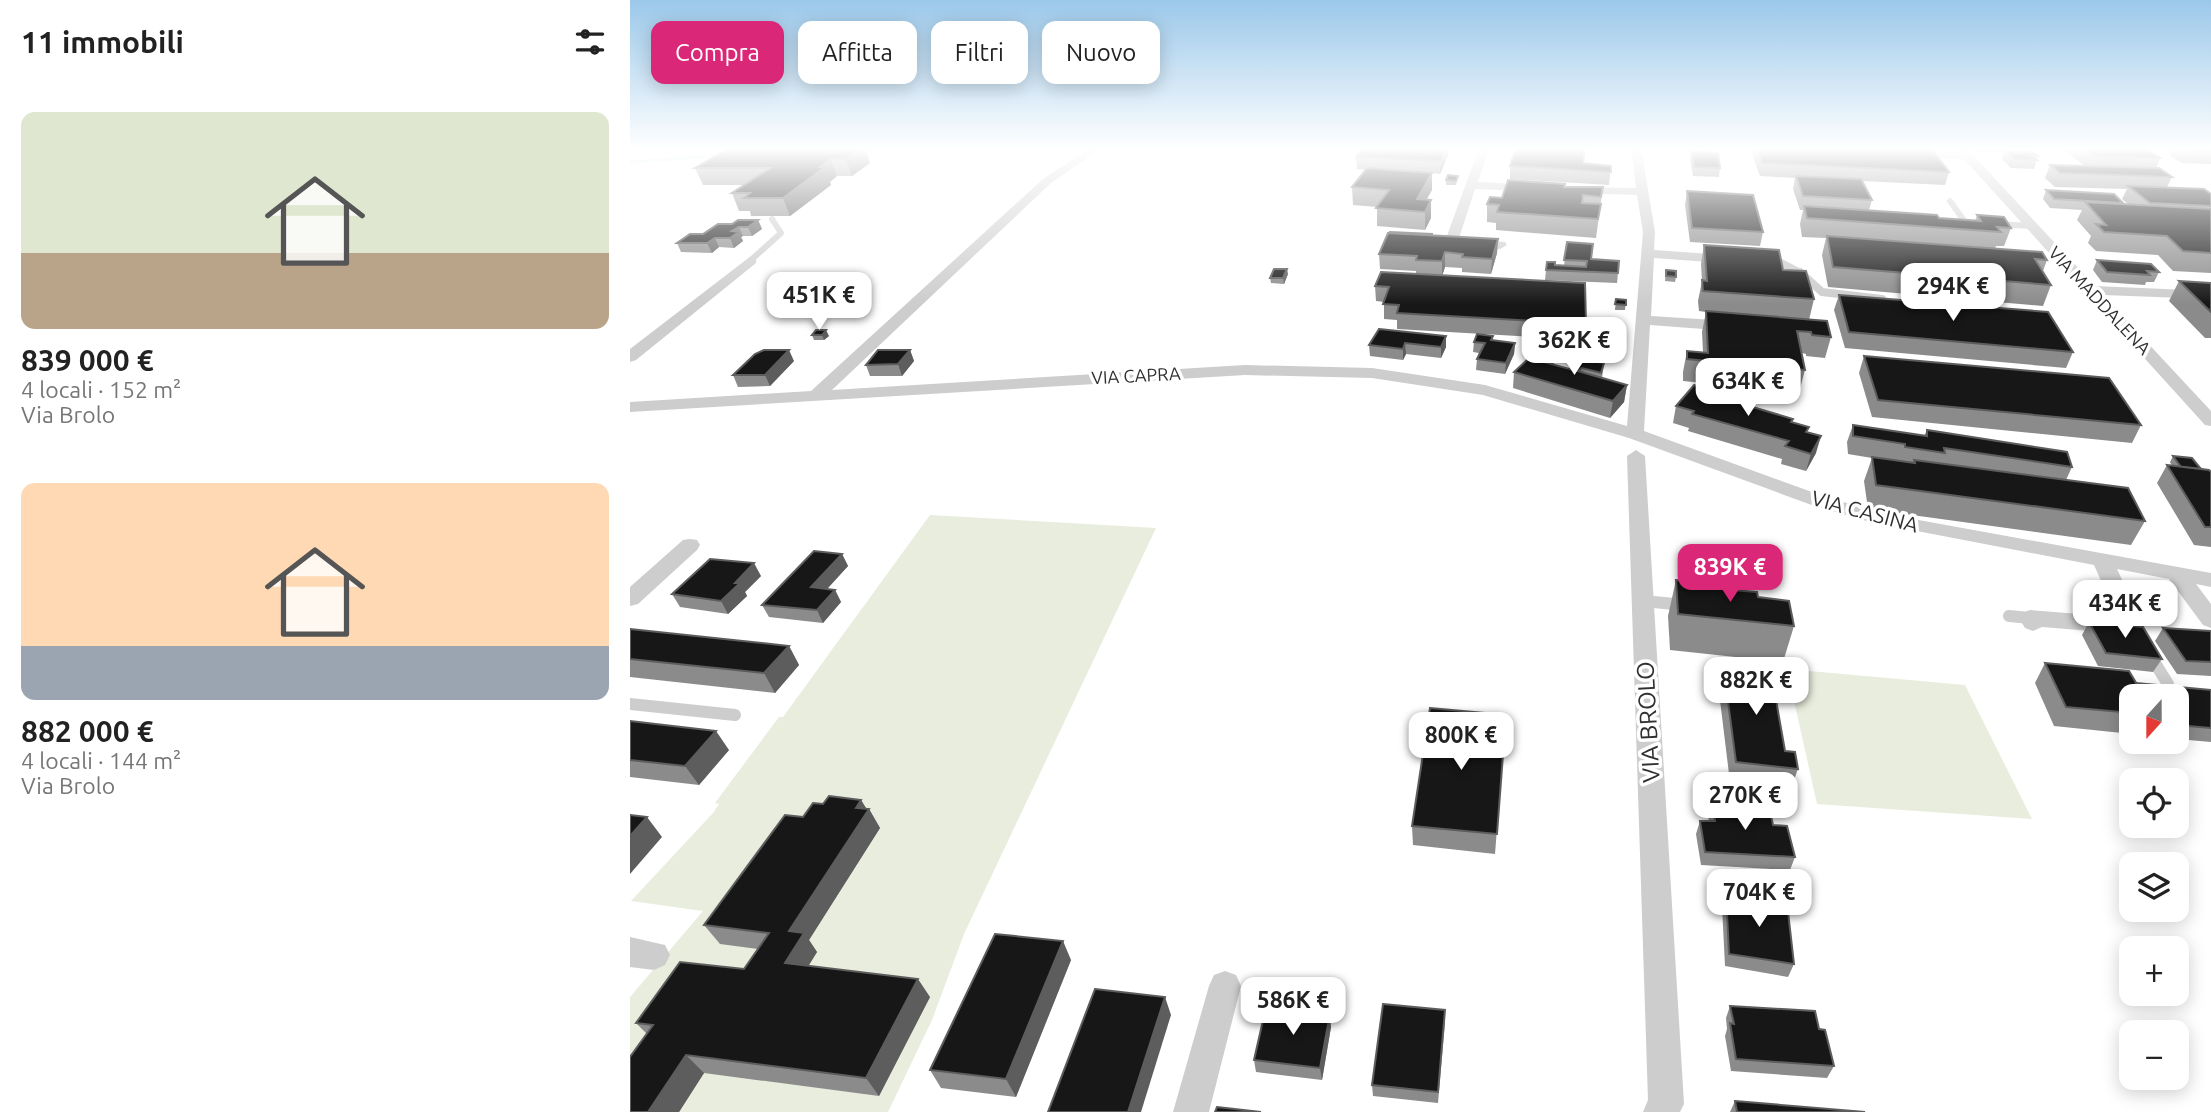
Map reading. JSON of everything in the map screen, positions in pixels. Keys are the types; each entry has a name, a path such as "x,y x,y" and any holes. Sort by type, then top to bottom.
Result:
{"street":[{"path":"817,395 1027,200"},
{"path":"1465,200 1451,241 1500,245"},
{"name":"VIA BROLO","path":"1644,200 1649,232 1635,440 1666,1104 1661,1112"},
{"name":"VIA MADDALENA","path":"2008,200 2211,421"},
{"path":"1648,254 1782,263 1800,272"},
{"path":"630,357 751,260"},
{"path":"2089,290 2211,295"},
{"path":"1643,320 1742,327"},
{"name":"VIA CAPRA","path":"630,407 1187,372 1322,370 1412,378 1485,390 1635,440"},
{"name":"VIA CASINA","path":"1635,440 1854,512 2211,579"},
{"path":"630,599 690,545"},
{"path":"2102,560 2136,633"},
{"path":"2176,573 2211,620"},
{"path":"2028,622 2116,625 2136,633"},
{"path":"1191,1112 1225,986"}],"lane":[{"path":"1950,201 1965,222 2029,223"},
{"path":"751,260 781,233 772,219"},
{"path":"1800,272 1822,292 1895,300"},
{"path":"1643,601 1702,607"},
{"path":"2136,633 2168,684"},
{"path":"630,704 735,715"}],"green space":[{"path":"930,515 1156,528 964,934 932,1020 888,1112 630,1112 630,997 703,911 631,901 713,813 719,804 715,803 779,717 783,717"},
{"path":"1787,669 1965,685 2032,819 1817,804"}],"building":[{"path":"1382,200 1431,200 1425,212 1376,208"},
{"path":"1489,200 1582,200 1582,203 1601,204 1598,219 1497,212 1499,205 1487,204"},
{"path":"1688,200 1754,200 1763,232 1692,228"},
{"path":"2069,200 2120,200 2123,203"},
{"path":"2146,200 2211,200 2211,206 2150,203"},
{"path":"2085,202 2211,209 2211,253 2183,251 2167,236 2104,232 2096,224 2106,225"},
{"path":"1804,206 1937,215 1939,218 1981,221 1977,215 2004,217 2011,228 1997,227 2001,232 1807,218"},
{"path":"738,220 758,220 748,227 739,227 732,231 739,232 730,238 715,238 707,243 677,243 690,234 703,234 718,224 732,224"},
{"path":"1388,233 1498,239 1492,259 1462,257 1463,254 1445,252 1442,261 1416,260 1417,256 1379,254"},
{"path":"1390,233 1432,234 1432,235"},
{"path":"1827,236 2042,252 2047,260 2035,259 2051,285 1833,267"},
{"path":"1567,242 1593,244 1591,259 1619,261 1618,273 1546,270 1547,262 1586,267 1587,261 1564,260"},
{"path":"1704,245 1779,250 1783,270 1806,271 1814,299 1703,291 1702,280 1707,281"},
{"path":"2097,260 2151,264 2159,272 2147,271 2150,275 2107,272"},
{"path":"1274,269 1287,269 1283,278 1270,278"},
{"path":"1666,270 1676,271 1676,277 1666,276"},
{"path":"1381,272 1585,283 1586,324 1397,313 1399,305 1383,304 1389,287 1375,286"},
{"path":"2179,281 2211,283 2211,312"},
{"path":"1839,295 2048,312 2073,352 1849,332"},
{"path":"1616,299 1626,300 1626,305 1615,304"},
{"path":"1706,311 1827,321 1831,337 1797,331 1805,370 1687,359 1687,351 1708,353"},
{"path":"1379,329 1446,336 1441,347 1405,343 1403,349 1369,345"},
{"path":"816,330 826,330 822,335 812,335"},
{"path":"1477,334 1493,336 1491,340 1515,343 1506,363 1477,359 1485,343 1474,342"},
{"path":"1540,338 1577,344 1574,352 1556,349 1553,356 1532,352"},
{"path":"764,350 789,350 765,375 733,375 755,354"},
{"path":"878,350 910,350 898,364 866,365"},
{"path":"1864,356 2109,378 2141,425 1878,400"},
{"path":"1529,358 1573,370 1576,367 1569,365 1572,358 1604,363 1601,373 1582,368 1578,371 1627,385 1613,401 1514,372"},
{"path":"1694,385 1725,393 1722,398 1793,419 1791,422 1809,427 1806,432 1821,436 1811,454 1785,446 1789,441 1692,414 1694,411 1676,406"},
{"path":"1853,425 1927,436 1927,430 2067,452 2072,467 1944,448 1945,453 1905,447 1905,444 1853,436"},
{"path":"2173,456 2192,458 2201,469 2181,467"},
{"path":"1872,457 2128,488 2145,521 1876,485"},
{"path":"2167,465 2211,472 2211,527 2205,527"},
{"path":"814,551 842,554 811,587 835,590 817,610 762,605"},
{"path":"710,559 754,563 735,583 740,583 721,601 672,594"},
{"path":"1676,580 1732,586 1732,590 1757,592 1758,597 1789,601 1794,626 1678,614"},
{"path":"2089,622 2143,627 2162,659 2106,653"},
{"path":"2163,628 2211,631 2211,662 2186,661"},
{"path":"630,629 789,646 764,673 630,659"},
{"path":"2045,663 2129,671 2137,684 2119,684 2119,712 2066,707"},
{"path":"1723,664 1780,670 1782,684 1773,683 1785,751 1795,752 1798,769 1736,762"},
{"path":"2189,688 2211,690 2211,728 2189,726"},
{"path":"1430,708 1506,715 1497,834 1412,826"},
{"path":"630,721 716,731 685,766 630,760"},
{"path":"829,796 861,800 856,808 869,809 789,931 804,933 785,963 918,979 866,1078 686,1055 648,1112 630,1112 630,1057 653,1025 636,1023 680,962 744,969 769,933 704,925 785,815 803,817 813,803 823,804"},
{"path":"1712,804 1769,807 1773,825 1787,826 1795,857 1705,852 1700,821 1715,821"},
{"path":"630,815 647,817 630,836"},
{"path":"1726,893 1787,903 1794,964 1729,954"},
{"path":"995,934 1063,941 1006,1079 930,1070"},
{"path":"1095,989 1165,997 1128,1112 1048,1112"},
{"path":"1383,1004 1445,1010 1438,1092 1372,1085"},
{"path":"1730,1006 1815,1011 1819,1029 1825,1030 1834,1066 1736,1059"},
{"path":"1266,1007 1330,1014 1320,1068 1254,1060"},
{"path":"1735,1101 1865,1112 1737,1112"},
{"path":"1217,1107 1261,1112 1215,1112"}]}
